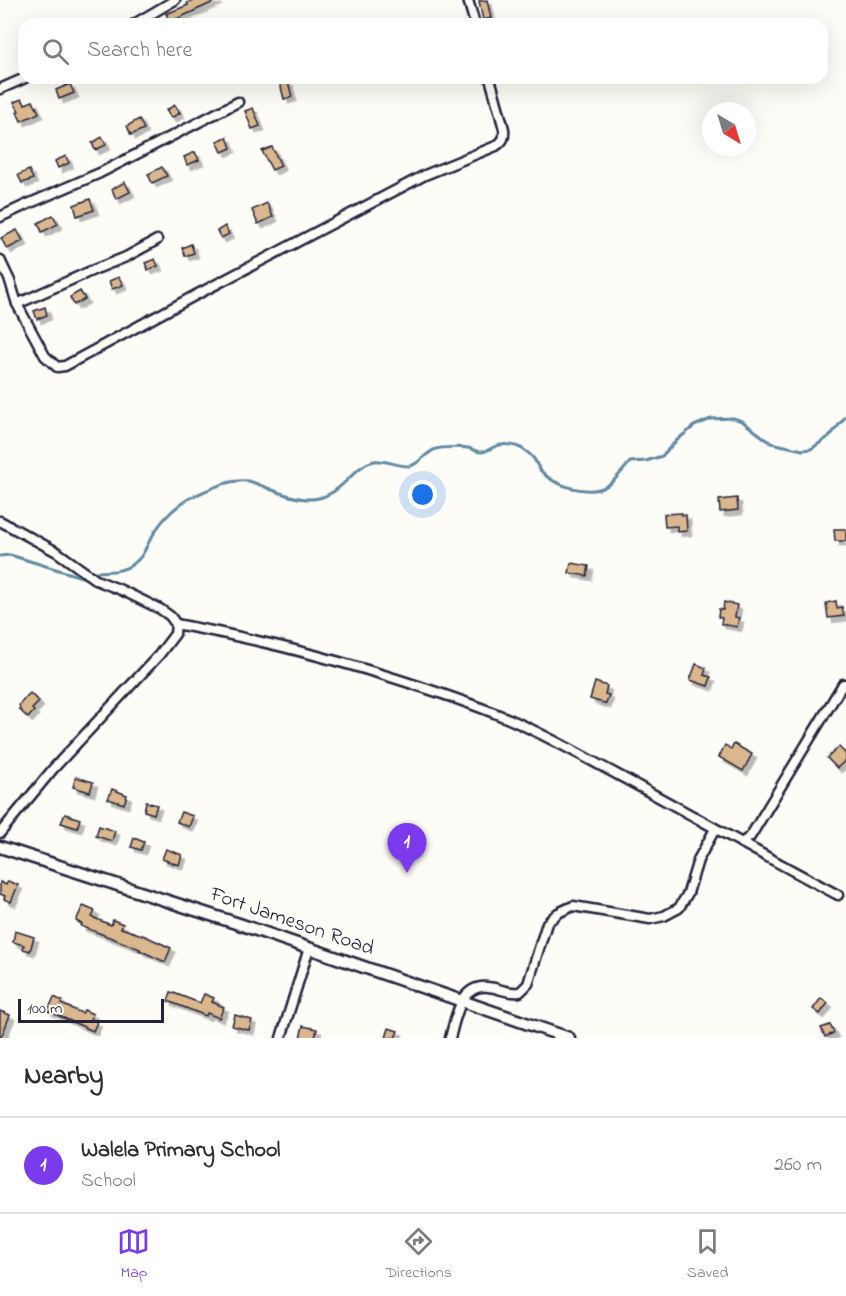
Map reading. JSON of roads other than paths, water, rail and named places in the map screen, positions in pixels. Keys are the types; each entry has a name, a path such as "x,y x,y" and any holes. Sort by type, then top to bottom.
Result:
{"street":[{"path":"144,18 175,0"},
{"path":"468,0 473,18"},
{"path":"0,89 18,81"},
{"path":"0,260 17,304 45,356 57,366 65,366 425,175 496,146 503,141 505,136 492,84"},
{"path":"0,218 100,173 238,102"},
{"path":"17,304 126,257 157,240"},
{"path":"0,521 57,552 96,580 160,609 176,624 175,634 159,656 53,769 0,833"},
{"path":"176,624 232,634 346,663 474,706 535,731 838,895"},
{"path":"741,843 750,837 843,684 846,684"},
{"path":"450,1038 461,1001 472,989 488,987 511,993 520,992 528,984 547,923 558,913 573,906 650,919 664,916 679,908 688,893 698,860 715,829"},
{"name":"Fort Jameson Road","path":"0,847 220,918 569,1038"},
{"path":"281,1038 309,948"}],"waterway":[{"path":"93,572 119,570 133,564 171,512 189,498 228,483 248,481 289,496 313,499 333,492 360,468 374,461 410,466 436,449 470,448 481,452 496,446 513,445 529,453 541,471 554,481 573,488 592,490 611,483 630,462 646,461 662,456 694,426 711,419 733,418 742,421 771,443 803,450 811,449 830,436 846,416"},
{"path":"0,556 10,555 85,578"}],"place":[{"name":"Walela Primary School","path":"407,873"}]}
